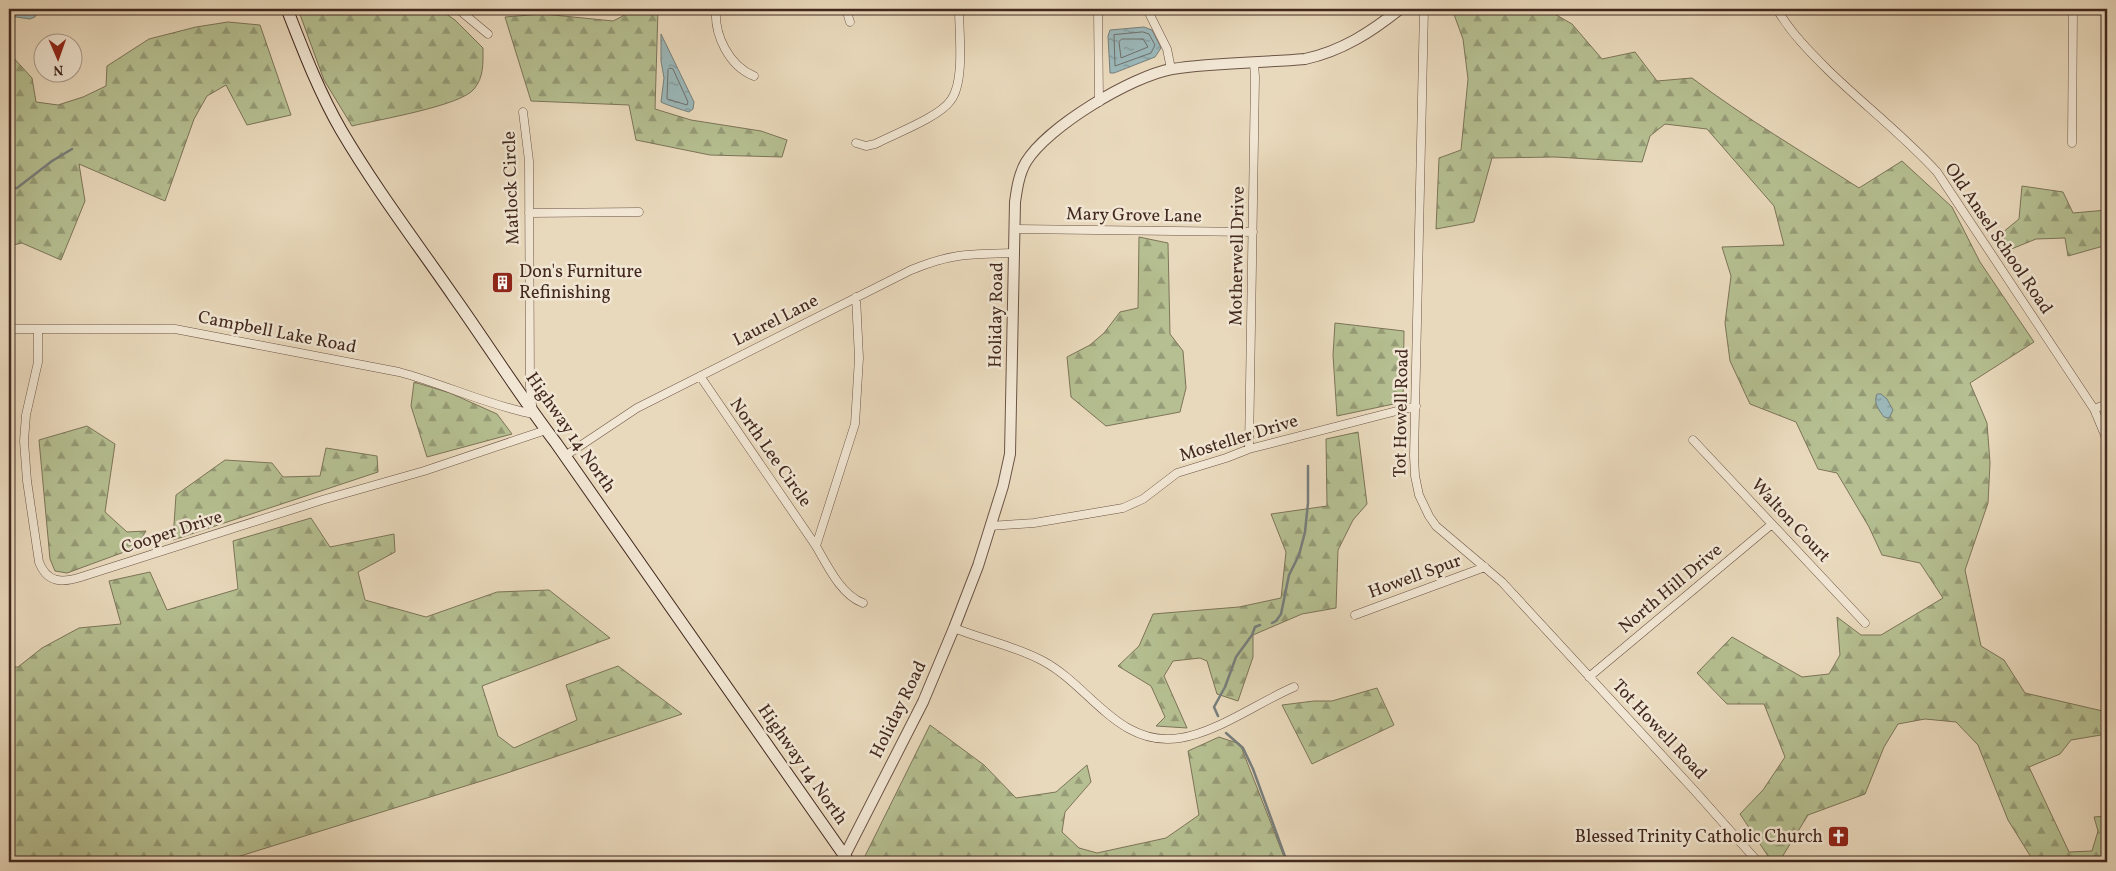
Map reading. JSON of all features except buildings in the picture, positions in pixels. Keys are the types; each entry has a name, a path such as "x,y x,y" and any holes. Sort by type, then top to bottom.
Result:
{"main road":[{"name":"Highway 14 North","path":"288,9 319,88 368,174 502,365 533,414 566,456 847,859"}],"street":[{"path":"458,9 488,34"},
{"path":"716,9 716,28 720,40 742,70 754,76"},
{"path":"846,9 850,22"},
{"path":"856,143 866,146 874,144 937,113 951,101 956,92 959,75 959,9"},
{"path":"1098,9 1099,102"},
{"path":"1147,9 1167,49 1172,69"},
{"name":"Holiday Road","path":"847,859 923,702 954,628 1003,486 1010,454 1014,229 1017,185 1027,160 1056,131 1077,115 1133,81 1172,69 1305,59 1336,50 1374,29 1400,9"},
{"name":"Tot Howell Road","path":"1424,9 1415,476 1423,506 1436,526 1446,536 1502,582 1758,862"},
{"name":"Old Ansel School Road","path":"1777,9 1790,28 1818,60 1860,101 1920,153 1937,172 2094,409 2107,440"},
{"path":"2072,143 2073,9"},
{"name":"Motherwell Drive","path":"1249,449 1254,63"},
{"name":"Matlock Circle","path":"523,112 529,161 530,387 533,414"},
{"path":"529,212 639,212"},
{"name":"Mary Grove Lane","path":"1014,229 1253,232"},
{"name":"Laurel Lane","path":"566,456 637,408 911,270 941,258 973,253 1014,253"},
{"name":"North Lee Circle","path":"816,546 855,424 859,358 856,297"},
{"name":"Campbell Lake Road","path":"9,329 156,328 205,334 399,372 428,380 511,410 533,414"},
{"name":"Cooper Drive","path":"38,330 38,362 26,415 24,441 27,481 39,562 43,572 58,581 82,577 322,500 424,471 546,430"},
{"name":"North Lee Circle","path":"700,376 816,546 830,570 847,592 853,598 863,603"},
{"path":"2094,409 2107,404"},
{"name":"Mosteller Drive","path":"990,526 1034,523 1123,508 1143,499 1177,474 1249,449 1386,412 1416,406"},
{"name":"Walton Court","path":"1693,440 1864,623"},
{"name":"North Hill Drive","path":"1589,677 1772,524"},
{"name":"Howell Spur","path":"1355,615 1485,567"},
{"path":"954,628 1045,661 1076,683 1115,721 1134,731 1163,739 1179,738 1200,733 1294,687"}],"green space":[{"path":"298,9 439,9 455,20 483,48 480,80 474,89 453,101 417,112 352,126 324,80"},
{"path":"623,9 658,9 655,109 691,120 761,131 787,140 782,157 710,155 636,140 629,105 531,101 505,17 543,14 613,21 623,16"},
{"path":"1452,9 1546,9 1572,24 1602,59 1635,52 1657,81 1692,78 1753,121 1859,188 1902,161 1952,207 1980,262 2034,342 1970,383 1987,423 1990,463 1988,503 1965,570 1981,646 2004,660 2025,693 2107,712 2107,734 2071,740 2060,754 2029,767 2069,852 2092,851 2098,831 2094,817 2107,816 2107,862 2034,862 2008,820 1978,745 1956,722 1925,719 1898,724 1884,747 1865,794 1808,815 1779,862 1772,862 1740,814 1763,790 1785,757 1764,704 1727,704 1697,673 1732,637 1802,677 1829,674 1840,655 1837,617 1861,635 1881,635 1943,598 1920,563 1882,555 1869,527 1837,473 1818,469 1796,422 1750,404 1730,361 1725,323 1731,276 1722,247 1784,245 1774,206 1707,129 1665,124 1650,136 1642,162 1555,157 1492,158 1474,222 1436,229 1439,158 1461,150 1468,79 1463,39"},
{"path":"228,22 260,25 291,115 247,125 226,85 207,96 194,119 165,201 79,164 85,201 61,260 22,243 9,246 9,53 32,78 36,102 58,105 83,97 106,86 107,66 149,39 196,27"},
{"path":"2022,186 2063,192 2073,213 2107,210 2107,245 2068,256 2065,238 2036,239 2009,250 2002,233 2019,219"},
{"path":"1139,237 1168,243 1170,334 1183,351 1186,388 1180,412 1106,426 1071,397 1067,357 1090,345 1104,333 1120,312 1138,308"},
{"path":"1335,323 1404,331 1403,402 1337,416 1333,355"},
{"path":"414,382 450,393 497,414 512,434 427,457 411,406"},
{"path":"87,426 115,444 105,512 127,532 146,531 135,548 67,573 55,571 50,559 39,440"},
{"path":"1358,432 1367,504 1353,520 1338,550 1336,608 1302,614 1253,635 1253,657 1238,701 1217,694 1207,661 1200,658 1173,661 1164,676 1187,728 1156,726 1165,717 1151,686 1118,666 1139,646 1153,614 1239,607 1281,598 1286,552 1271,514 1327,506 1326,439"},
{"path":"326,448 377,456 378,472 173,540 176,495 225,460 272,463 283,477 320,476"},
{"path":"311,518 330,547 394,534 395,552 358,572 365,600 426,617 497,592 549,590 610,638 482,686 498,736 514,748 577,720 566,685 618,666 682,714 504,774 221,862 9,862 9,667 18,667 42,648 79,628 121,624 109,581 150,572 167,610 238,589 233,541"},
{"path":"1377,688 1394,725 1312,764 1282,705 1332,701"},
{"path":"930,725 984,765 1016,798 1056,792 1087,765 1091,782 1065,812 1062,832 1079,848 1097,853 1166,838 1199,815 1188,751 1219,737 1240,744 1286,862 869,862 865,856"}],"water":[{"path":"9,9 39,9 35,17 30,19 9,16"},
{"path":"1144,27 1152,30 1161,48 1155,57 1110,73 1108,36 1110,30"},
{"path":"661,34 694,102 693,109 689,112 661,102 664,78 661,61"},
{"path":"1877,394 1881,394 1887,399 1893,410 1889,418 1884,417 1877,406"}],"waterway":[{"path":"9,189 17,188 52,161 72,149"},
{"path":"1272,623 1281,614 1289,575 1299,555 1305,532 1308,503 1308,466"},
{"path":"1218,716 1214,707 1225,687 1236,657 1252,635 1255,627 1260,625"},
{"path":"1226,733 1243,748 1253,769 1287,862"}],"place":[{"name":"Don's Furniture Refinishing","path":"503,282"},
{"name":"Blessed Trinity Catholic Church","path":"1839,837"}]}
